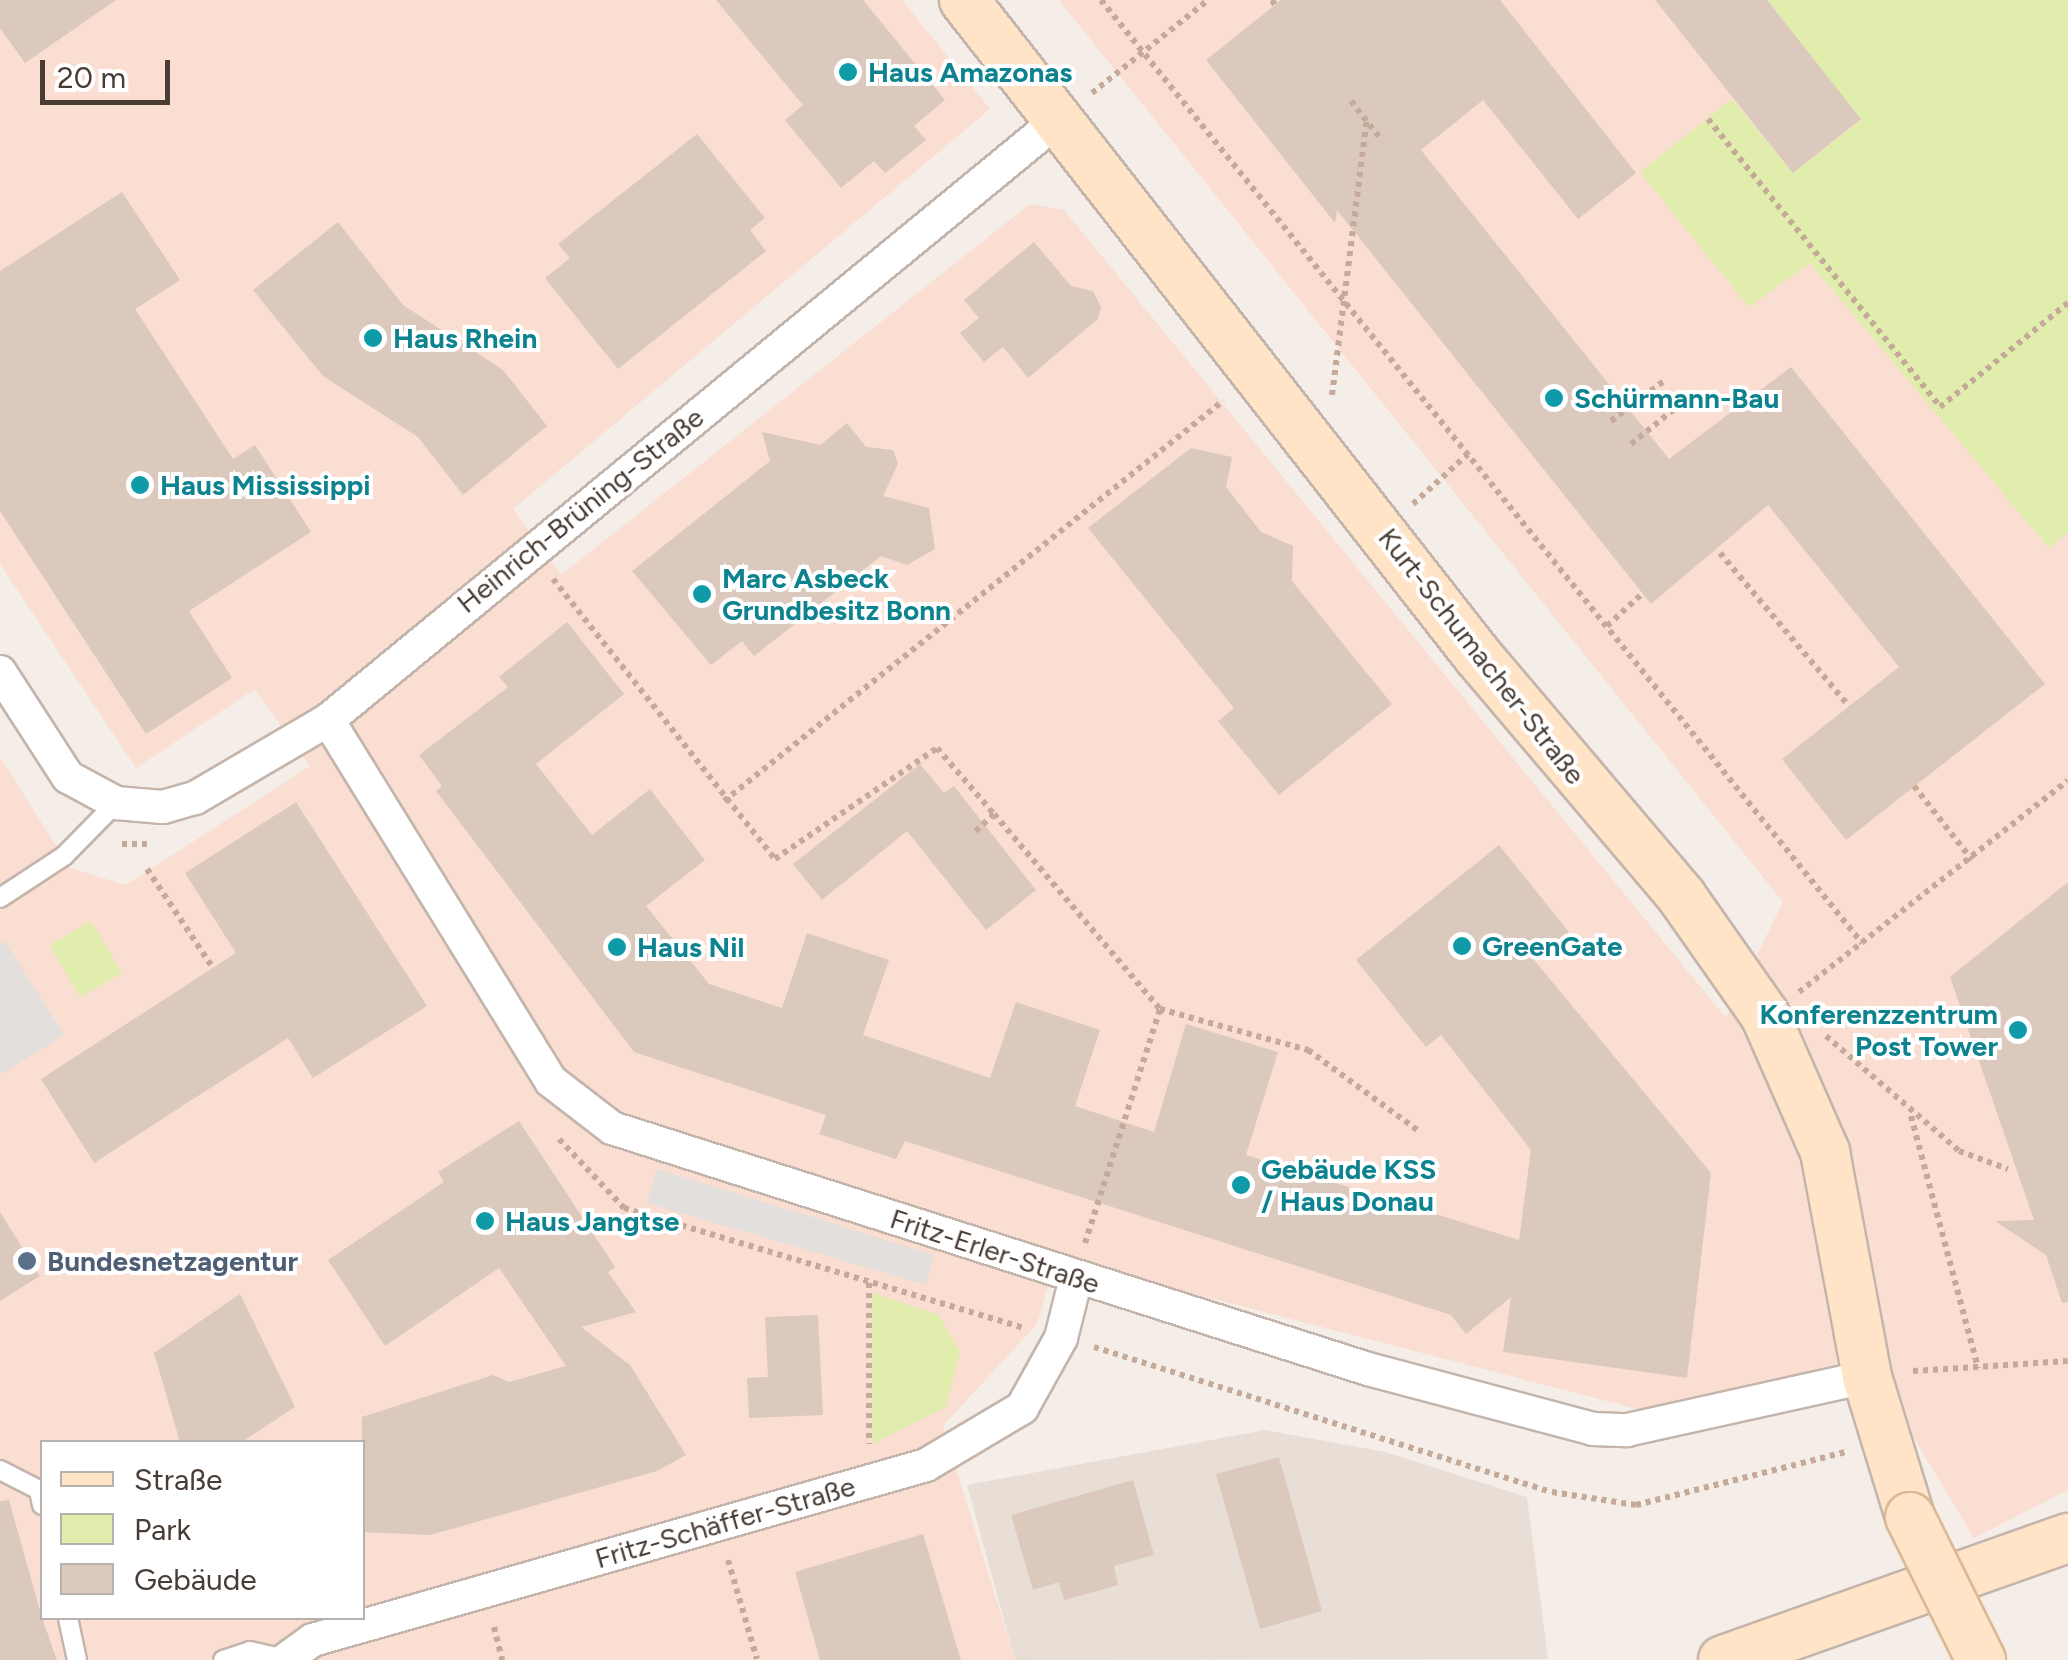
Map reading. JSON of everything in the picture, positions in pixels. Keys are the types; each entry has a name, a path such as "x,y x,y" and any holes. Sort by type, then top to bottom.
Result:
{"street":[{"name":"Kurt-Schumacher-Straße","path":"964,0 1477,656 1682,897 1765,1014 1825,1152 1867,1377 1910,1517 1981,1660"},
{"name":"Heinrich-Brüning-Straße","path":"0,672 68,778 116,802 163,807 195,798 328,720 1058,120"},
{"name":"Fritz-Erler-Straße","path":"328,720 551,1082 580,1108 670,1149 1079,1264 1593,1429 1627,1430 1867,1377"},
{"name":"Fritz-Schäffer-Straße","path":"286,1660 312,1640 926,1465 1022,1408 1061,1338 1079,1264"},
{"path":"1723,1660 2059,1545"}],"lane":[{"path":"0,898 64,856 116,802"},
{"path":"0,1470 39,1490 40,1495"},
{"path":"68,1620 78,1660"},
{"path":"223,1660 250,1651 286,1660"}],"path":[{"path":"1101,0 1862,943"},
{"path":"1099,88 1208,0"},
{"path":"1351,100 1380,138"},
{"path":"1334,380 1366,118"},
{"path":"1708,119 1940,407 2068,303"},
{"path":"1611,420 1665,380"},
{"path":"1215,382 1240,412"},
{"path":"724,801 1228,397"},
{"path":"1631,444 1683,402"},
{"path":"1423,495 1468,454"},
{"path":"531,550 724,801 775,860 937,748 1160,1008 1308,1050 1420,1132"},
{"path":"1720,552 1849,706"},
{"path":"1606,626 1643,594"},
{"path":"1791,999 1972,860 2068,780"},
{"path":"1914,786 1972,860"},
{"path":"975,832 994,814"},
{"path":"146,869 213,968"},
{"path":"1079,1264 1160,1008"},
{"path":"1846,1058 1960,1151 2008,1168"},
{"path":"1910,1114 1978,1368"},
{"path":"1063,1244 1079,1264"},
{"path":"1079,1264 1100,1256"},
{"path":"869,1481 869,1283 1061,1338 1552,1492 1636,1505 1855,1450 1867,1377 2068,1361"},
{"path":"726,1550 758,1659"},
{"path":"491,1617 502,1660"}],"shaded area":[{"path":"0,0 902,0 990,109 513,509 561,575 1030,204 1064,210 1726,1018 1783,902 1059,0 2068,0 2068,1490 1974,1538 1915,1440 1885,1358 1645,1411 1056,1258 1037,1324 943,1426 1015,1660 0,1660 0,757 70,868 126,885 310,766 255,689 136,768 0,564"},
{"path":"5,941 64,1035 0,1075 0,944"},
{"path":"657,1169 934,1255 926,1285 647,1203"},
{"path":"1265,1430 1385,1452 1527,1497 1548,1659 1015,1660 967,1485"}],"green space":[{"path":"1767,0 2068,0 2068,532 2049,548 1810,263 1749,307 1640,172 1732,99 1793,173 1861,120"},
{"path":"91,921 122,973 80,997 50,945"},
{"path":"872,1293 939,1315 960,1352 946,1407 872,1444"}],"building":[{"path":"0,0 116,0 25,63 0,28"},
{"name":"Haus Amazonas","path":"716,0 863,0 945,100 914,126 926,140 885,173 874,161 841,188 785,120 803,105"},
{"path":"1281,0 1500,0 1636,173 1578,219 1483,100 1421,150 1669,459 1791,367 2045,684 1846,840 1782,759 1899,667 1768,505 1651,604 1337,210 1335,223 1206,60"},
{"path":"1655,0 1767,0 1861,119 1793,173"},
{"path":"697,134 765,218 750,230 766,251 618,369 545,278 570,258 558,244"},
{"name":"Haus Mississippi","path":"122,192 180,280 135,309 233,459 255,445 311,532 189,611 232,678 146,734 0,511 0,271"},
{"name":"Haus Rhein","path":"338,222 403,305 503,370 547,426 463,495 418,437 323,376 253,290"},
{"path":"1034,242 1071,286 1093,291 1101,307 1098,319 1028,378 1003,347 984,362 960,333 979,318 964,300"},
{"path":"847,423 866,447 893,450 898,464 883,496 929,508 935,549 907,565 881,556 754,656 742,641 711,665 632,571 770,461 762,432 820,445"},
{"path":"1191,448 1232,457 1226,487 1261,532 1293,546 1292,581 1392,704 1279,795 1218,721 1234,708 1088,528"},
{"path":"567,622 624,694 536,764 592,835 650,789 705,860 646,906 709,984 782,1008 807,933 889,960 863,1035 990,1078 1016,1002 1100,1030 1075,1106 1154,1132 1186,1024 1278,1052 1246,1155 1519,1240 1531,1150 1441,1035 1426,1047 1356,960 1499,845 1569,932 1534,960 1711,1173 1687,1378 1503,1352 1511,1297 1466,1334 1451,1315 905,1141 896,1159 819,1134 826,1115 634,1052 436,791 442,786 419,755 508,687 499,677"},
{"path":"920,764 944,793 954,786 1036,890 986,930 907,831 822,900 793,864"},
{"path":"296,802 427,1006 313,1078 288,1038 94,1163 41,1079 236,953 185,873"},
{"name":"Konferenzzentrum Post Tower","path":"2068,882 2068,1302 2062,1303 2046,1255 1995,1221 2034,1220 1950,977"},
{"path":"519,1121 615,1267 608,1272 636,1312 581,1327 630,1365 686,1455 657,1471 430,1535 365,1532 362,1417 493,1375 509,1382 566,1366 499,1268 385,1346 328,1260 444,1182 438,1172"},
{"path":"0,1212 40,1276 0,1301"},
{"path":"240,1294 295,1407 245,1440 179,1440 154,1353"},
{"path":"818,1315 823,1415 749,1418 747,1378 768,1377 765,1317"},
{"path":"1279,1457 1322,1611 1260,1629 1216,1474"},
{"path":"1133,1480 1154,1555 1114,1566 1118,1585 1064,1600 1059,1582 1033,1590 1011,1515"},
{"path":"9,1500 40,1620 57,1660 0,1660 0,1501"},
{"path":"923,1534 961,1660 820,1660 795,1572"}],"place":[{"name":"Haus Amazonas","path":"848,72"},
{"name":"Haus Rhein","path":"373,338"},
{"name":"Schürmann-Bau","path":"1554,398"},
{"name":"Haus Mississippi","path":"140,485"},
{"name":"Marc Asbeck Grundbesitz Bonn","path":"702,594"},
{"name":"GreenGate","path":"1462,946"},
{"name":"Haus Nil","path":"617,947"},
{"name":"Konferenzzentrum Post Tower","path":"2018,1030"},
{"name":"Gebäude KSS / Haus Donau","path":"1241,1185"},
{"name":"Haus Jangtse","path":"485,1221"},
{"name":"Bundesnetzagentur","path":"27,1261"}]}
